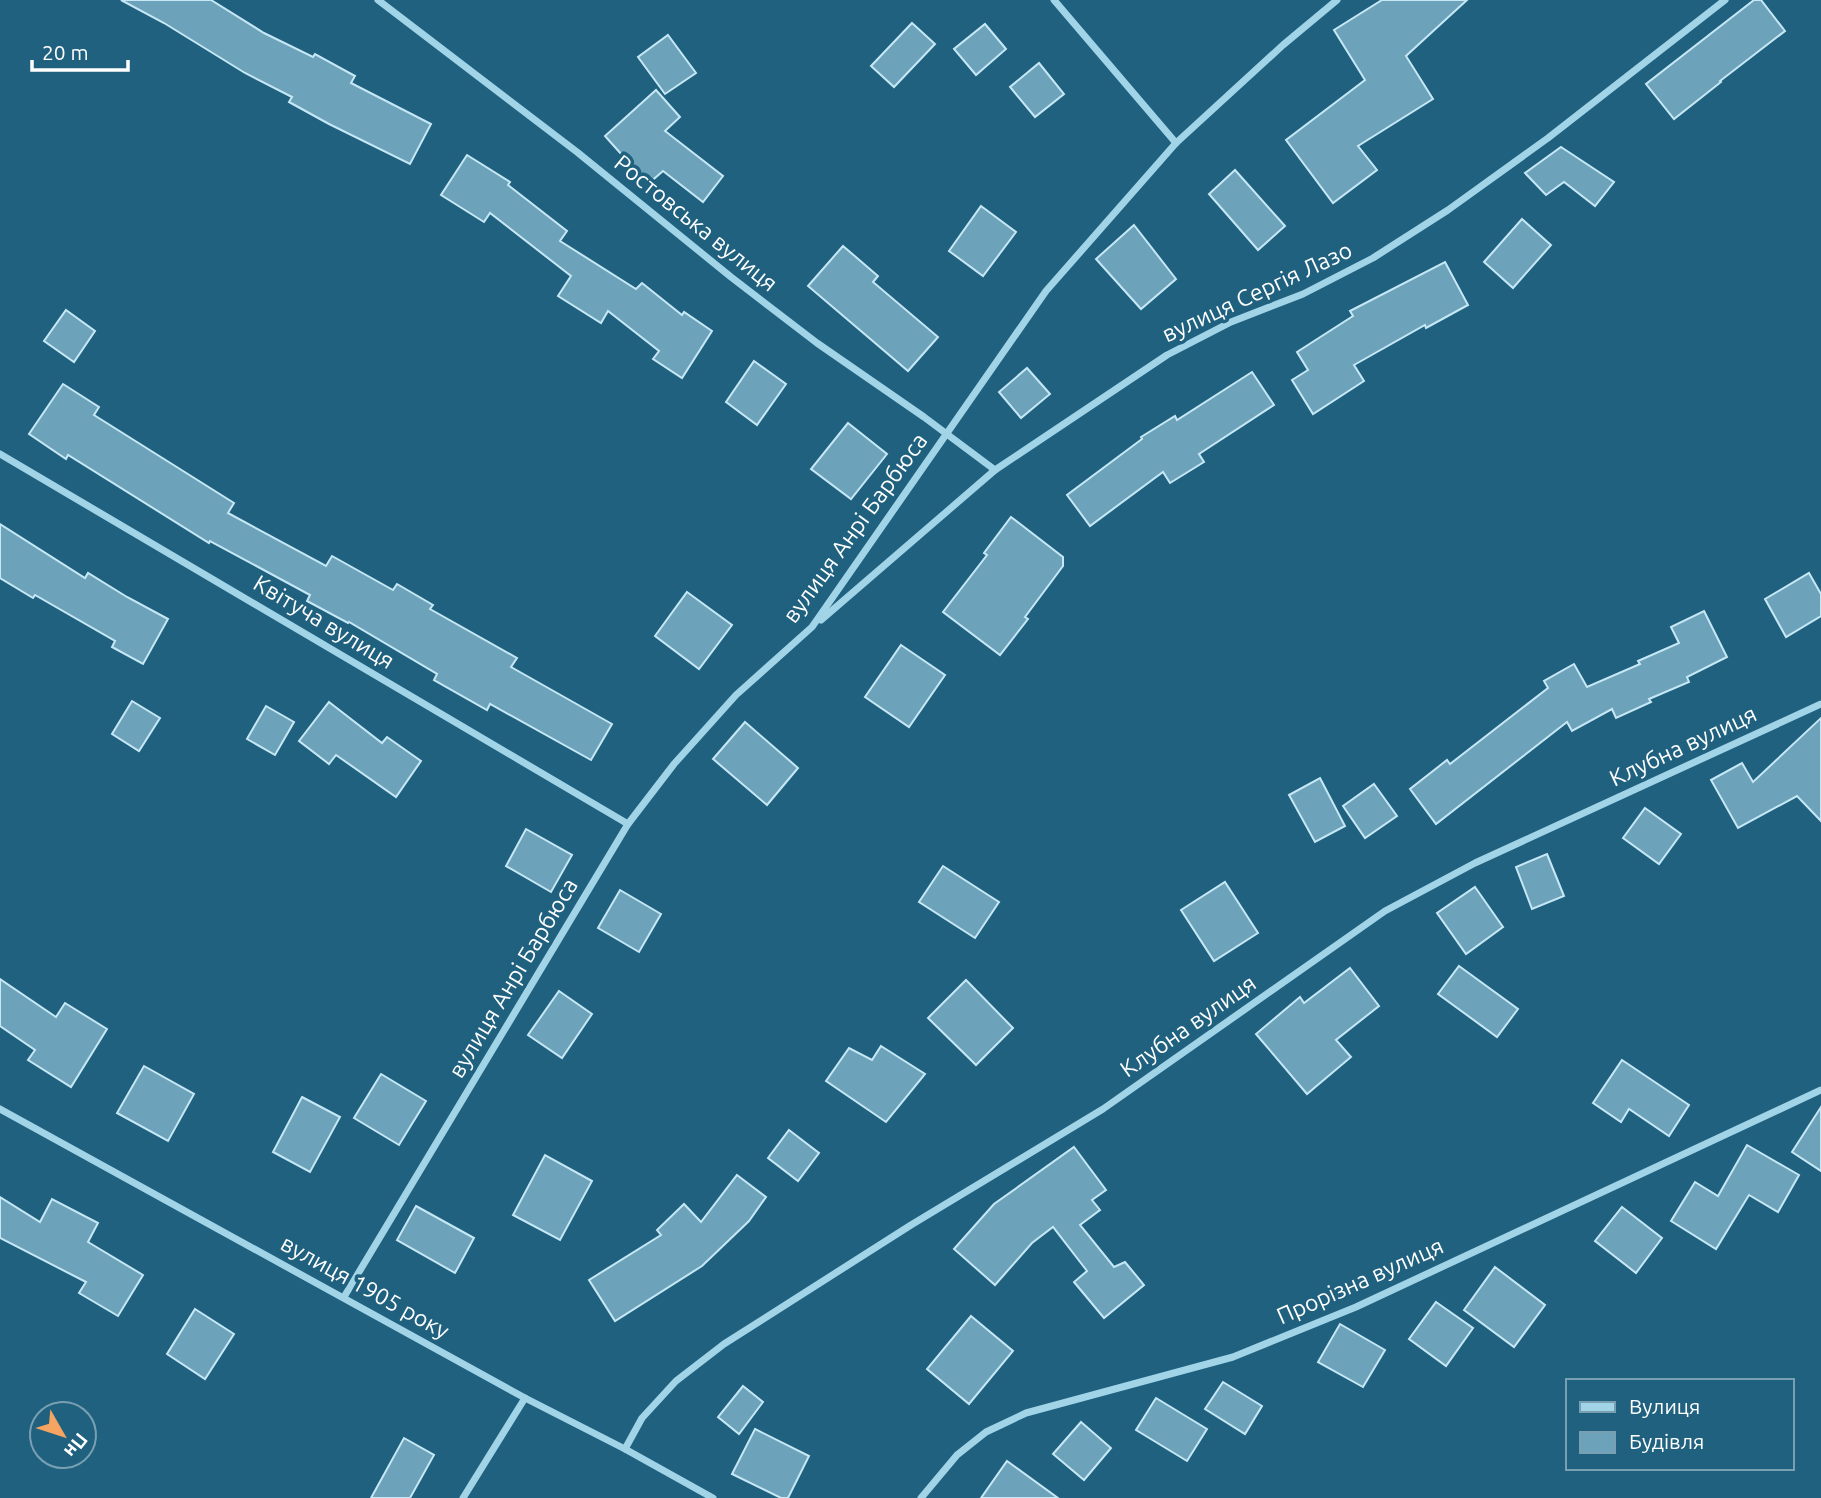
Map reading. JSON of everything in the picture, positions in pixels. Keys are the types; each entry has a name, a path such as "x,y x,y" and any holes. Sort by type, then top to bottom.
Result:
{"street":[{"name":"Ростовська вулиця","path":"378,0 577,152 763,302 995,470"},
{"path":"1054,0 1177,143"},
{"name":"вулиця Анрі Барбюса","path":"344,1297 628,824 674,764 736,695 812,627 1046,290 1177,143 1283,45 1337,0"},
{"name":"вулиця Сергія Лазо","path":"812,627 995,470 1167,355 1231,322 1303,294 1373,258 1448,210 1548,138 1725,0"},
{"name":"Квітуча вулиця","path":"0,454 628,824"},
{"name":"Клубна вулиця","path":"625,1449 642,1418 676,1381 724,1343 911,1225 1103,1109 1385,911 1475,863 1821,704"},
{"name":"Прорізна вулиця","path":"921,1498 957,1455 985,1432 1026,1413 1233,1357 1331,1317 1821,1090"},
{"name":"вулиця 1905 року","path":"0,1109 525,1398 713,1498"},
{"path":"463,1498 525,1398"}],"building":[{"path":"121,0 211,0 264,33 313,57 315,54 355,76 351,83 431,124 410,164 289,102 292,97 245,73"},
{"path":"1382,0 1467,0 1406,56 1433,99 1358,146 1377,170 1333,203 1286,140 1365,80 1334,30"},
{"path":"1754,0 1761,0 1785,31 1674,119 1646,84"},
{"path":"912,23 935,44 894,87 871,66"},
{"path":"985,24 1006,49 976,75 954,49"},
{"path":"668,35 696,73 665,94 638,57"},
{"path":"1039,63 1064,94 1035,117 1010,87"},
{"path":"656,90 680,117 665,131 723,176 703,202 663,171 648,184 605,136"},
{"path":"1561,147 1614,182 1595,206 1564,182 1546,195 1525,173"},
{"path":"467,155 510,182 508,185 567,231 560,241 636,289 642,283 682,315 684,312 712,331 682,378 653,359 659,351 608,311 601,323 558,296 571,276 490,213 484,222 441,195"},
{"path":"1235,170 1285,226 1258,250 1209,194"},
{"path":"981,206 1016,232 983,276 949,251"},
{"path":"1522,219 1551,245 1513,288 1484,262"},
{"path":"1134,225 1176,279 1141,309 1096,259"},
{"path":"843,246 878,276 873,282 938,337 908,371 808,286"},
{"path":"1445,262 1468,305 1426,328 1425,325 1354,365 1364,381 1313,414 1292,380 1308,370 1297,352 1353,316 1350,311"},
{"path":"66,310 95,331 74,362 44,341"},
{"path":"754,361 786,384 757,425 726,402"},
{"path":"1027,368 1050,394 1021,418 999,392"},
{"path":"1252,372 1274,405 1199,454 1204,462 1170,483 1163,472 1090,526 1067,495 1142,439 1141,437 1175,416 1177,420"},
{"path":"63,384 99,407 94,415 234,503 228,513 326,566 332,556 393,590 397,584 433,605 430,609 517,658 511,667 612,724 591,760 490,704 487,710 434,680 437,674 349,622 307,601 310,595 210,541 209,543 68,455 66,459 29,434"},
{"path":"848,423 887,454 851,499 811,469"},
{"path":"1011,517 1063,557 1063,566 1000,655 943,612 987,555 984,553"},
{"path":"0,524 85,578 88,573 168,619 143,664 112,647 115,641 0,578"},
{"path":"1809,573 1821,594 1821,616 1786,637 1765,599"},
{"path":"687,592 732,625 699,669 655,636"},
{"path":"1704,611 1727,657 1687,677 1689,682 1649,699 1651,702 1616,718 1612,709 1572,731 1567,722 1436,824 1410,789 1447,760 1450,764 1548,688 1544,681 1574,664 1587,687 1640,664 1638,661 1679,643 1671,627"},
{"path":"901,645 945,675 909,727 865,697"},
{"path":"132,701 160,718 139,751 112,734"},
{"path":"329,702 382,743 387,737 421,761 396,797 336,755 329,764 299,741"},
{"path":"266,706 294,722 275,755 247,739"},
{"path":"1821,718 1821,821 1797,796 1738,828 1711,780 1742,763 1753,782"},
{"path":"745,722 798,768 767,805 713,759"},
{"path":"1320,778 1345,826 1315,842 1289,795"},
{"path":"1374,784 1397,816 1365,838 1343,806"},
{"path":"1645,808 1681,834 1659,864 1623,838"},
{"path":"526,829 572,855 551,892 506,866"},
{"path":"1547,854 1564,896 1532,909 1516,867"},
{"path":"943,866 999,902 975,938 919,902"},
{"path":"1225,882 1258,933 1214,961 1181,910"},
{"path":"1475,887 1503,927 1466,954 1437,913"},
{"path":"620,890 661,914 639,952 598,928"},
{"path":"1459,966 1518,1009 1497,1037 1438,994"},
{"path":"1350,968 1379,1006 1336,1040 1351,1057 1307,1094 1256,1034 1300,997 1304,1003"},
{"path":"0,979 56,1017 65,1003 107,1029 71,1087 28,1060 35,1050 0,1026"},
{"path":"966,980 1013,1028 976,1065 928,1018"},
{"path":"559,991 592,1014 562,1058 528,1035"},
{"path":"881,1046 925,1074 886,1122 826,1081 849,1048 872,1060"},
{"path":"1622,1060 1689,1105 1669,1136 1629,1109 1621,1122 1593,1103"},
{"path":"144,1066 194,1094 168,1141 117,1113"},
{"path":"381,1074 426,1101 399,1145 354,1118"},
{"path":"302,1097 340,1117 310,1172 273,1152"},
{"path":"1821,1107 1821,1171 1792,1152"},
{"path":"789,1130 819,1153 798,1181 768,1158"},
{"path":"1747,1145 1799,1175 1778,1212 1749,1195 1716,1249 1671,1221 1695,1182 1718,1196"},
{"path":"1074,1147 1106,1190 1092,1200 1100,1210 1080,1225 1114,1267 1125,1262 1144,1285 1104,1318 1074,1282 1087,1271 1053,1227 1032,1243 995,1285 954,1249 994,1204"},
{"path":"545,1155 592,1181 560,1240 513,1215"},
{"path":"737,1175 766,1197 749,1221 702,1266 615,1321 589,1280 661,1235 657,1230 684,1204 701,1222"},
{"path":"0,1197 40,1222 52,1199 98,1223 88,1242 143,1275 118,1316 79,1293 86,1282 0,1238"},
{"path":"416,1206 474,1238 455,1273 397,1240"},
{"path":"1622,1207 1662,1238 1636,1273 1595,1241"},
{"path":"1495,1267 1545,1305 1514,1347 1464,1310"},
{"path":"1436,1302 1473,1328 1446,1366 1409,1339"},
{"path":"195,1309 234,1334 205,1379 167,1354"},
{"path":"971,1316 1013,1351 969,1404 927,1369"},
{"path":"1340,1324 1385,1350 1363,1387 1318,1362"},
{"path":"1223,1382 1262,1406 1245,1434 1205,1409"},
{"path":"743,1386 763,1402 739,1434 718,1417"},
{"path":"1156,1398 1207,1429 1187,1461 1136,1430"},
{"path":"1081,1422 1111,1448 1084,1480 1053,1454"},
{"path":"755,1429 809,1456 788,1498 781,1498 732,1474"},
{"path":"404,1438 434,1455 410,1498 371,1498"},
{"path":"1007,1461 1058,1498 981,1498"}]}
